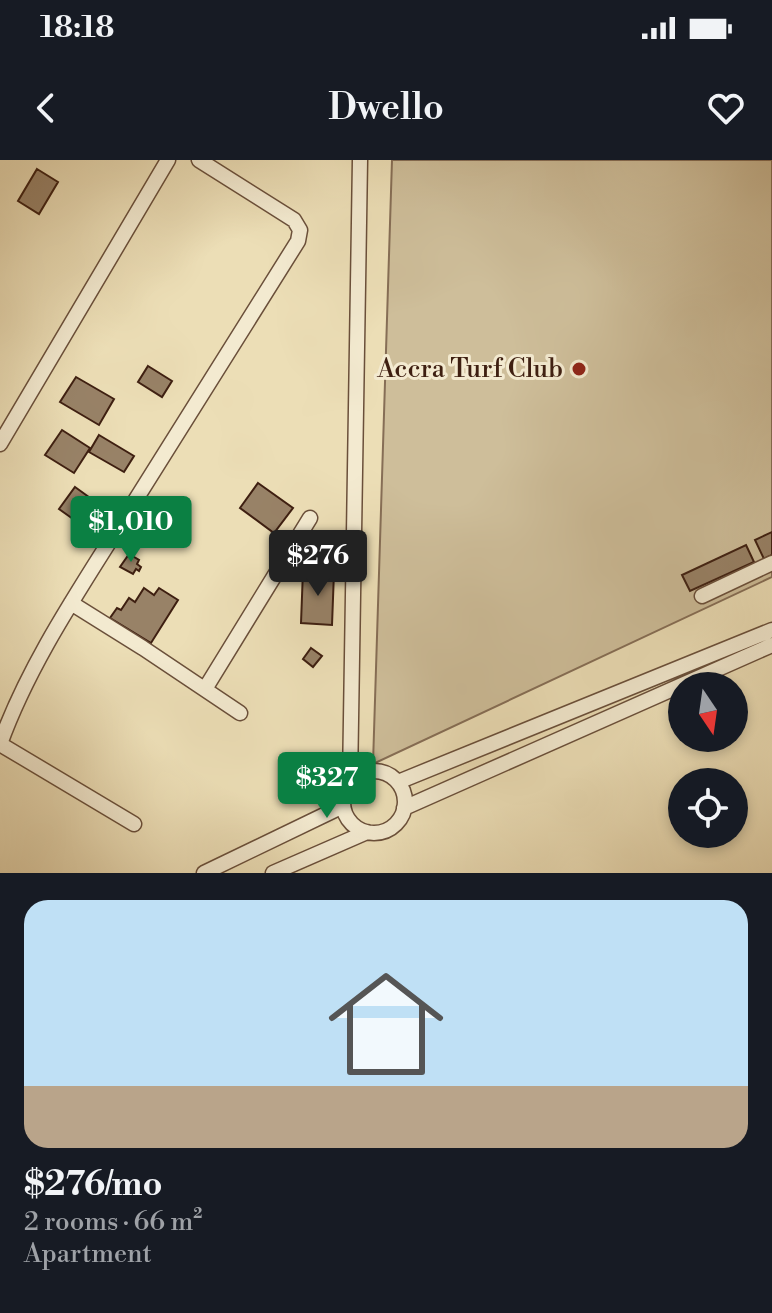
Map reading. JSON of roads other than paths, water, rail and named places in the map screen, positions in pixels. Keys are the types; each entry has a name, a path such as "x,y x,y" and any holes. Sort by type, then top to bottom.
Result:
{"street":[{"path":"0,443 168,160"},
{"path":"134,824 0,744 34,668 71,603 298,241 300,230 294,220 199,160"},
{"path":"350,782 360,160"},
{"path":"205,689 310,518"},
{"path":"702,596 772,563"},
{"path":"71,603 240,713"},
{"path":"398,782 772,630"},
{"path":"404,808 772,645"},
{"path":"374,771 391,776 398,782 405,797 401,817 395,825 377,833 367,832 351,823 343,806 344,793 350,782 357,776 374,771"},
{"path":"204,873 343,806"},
{"path":"273,873 367,832"}],"place":[{"name":"Accra Turf Club","path":"579,369"}]}
